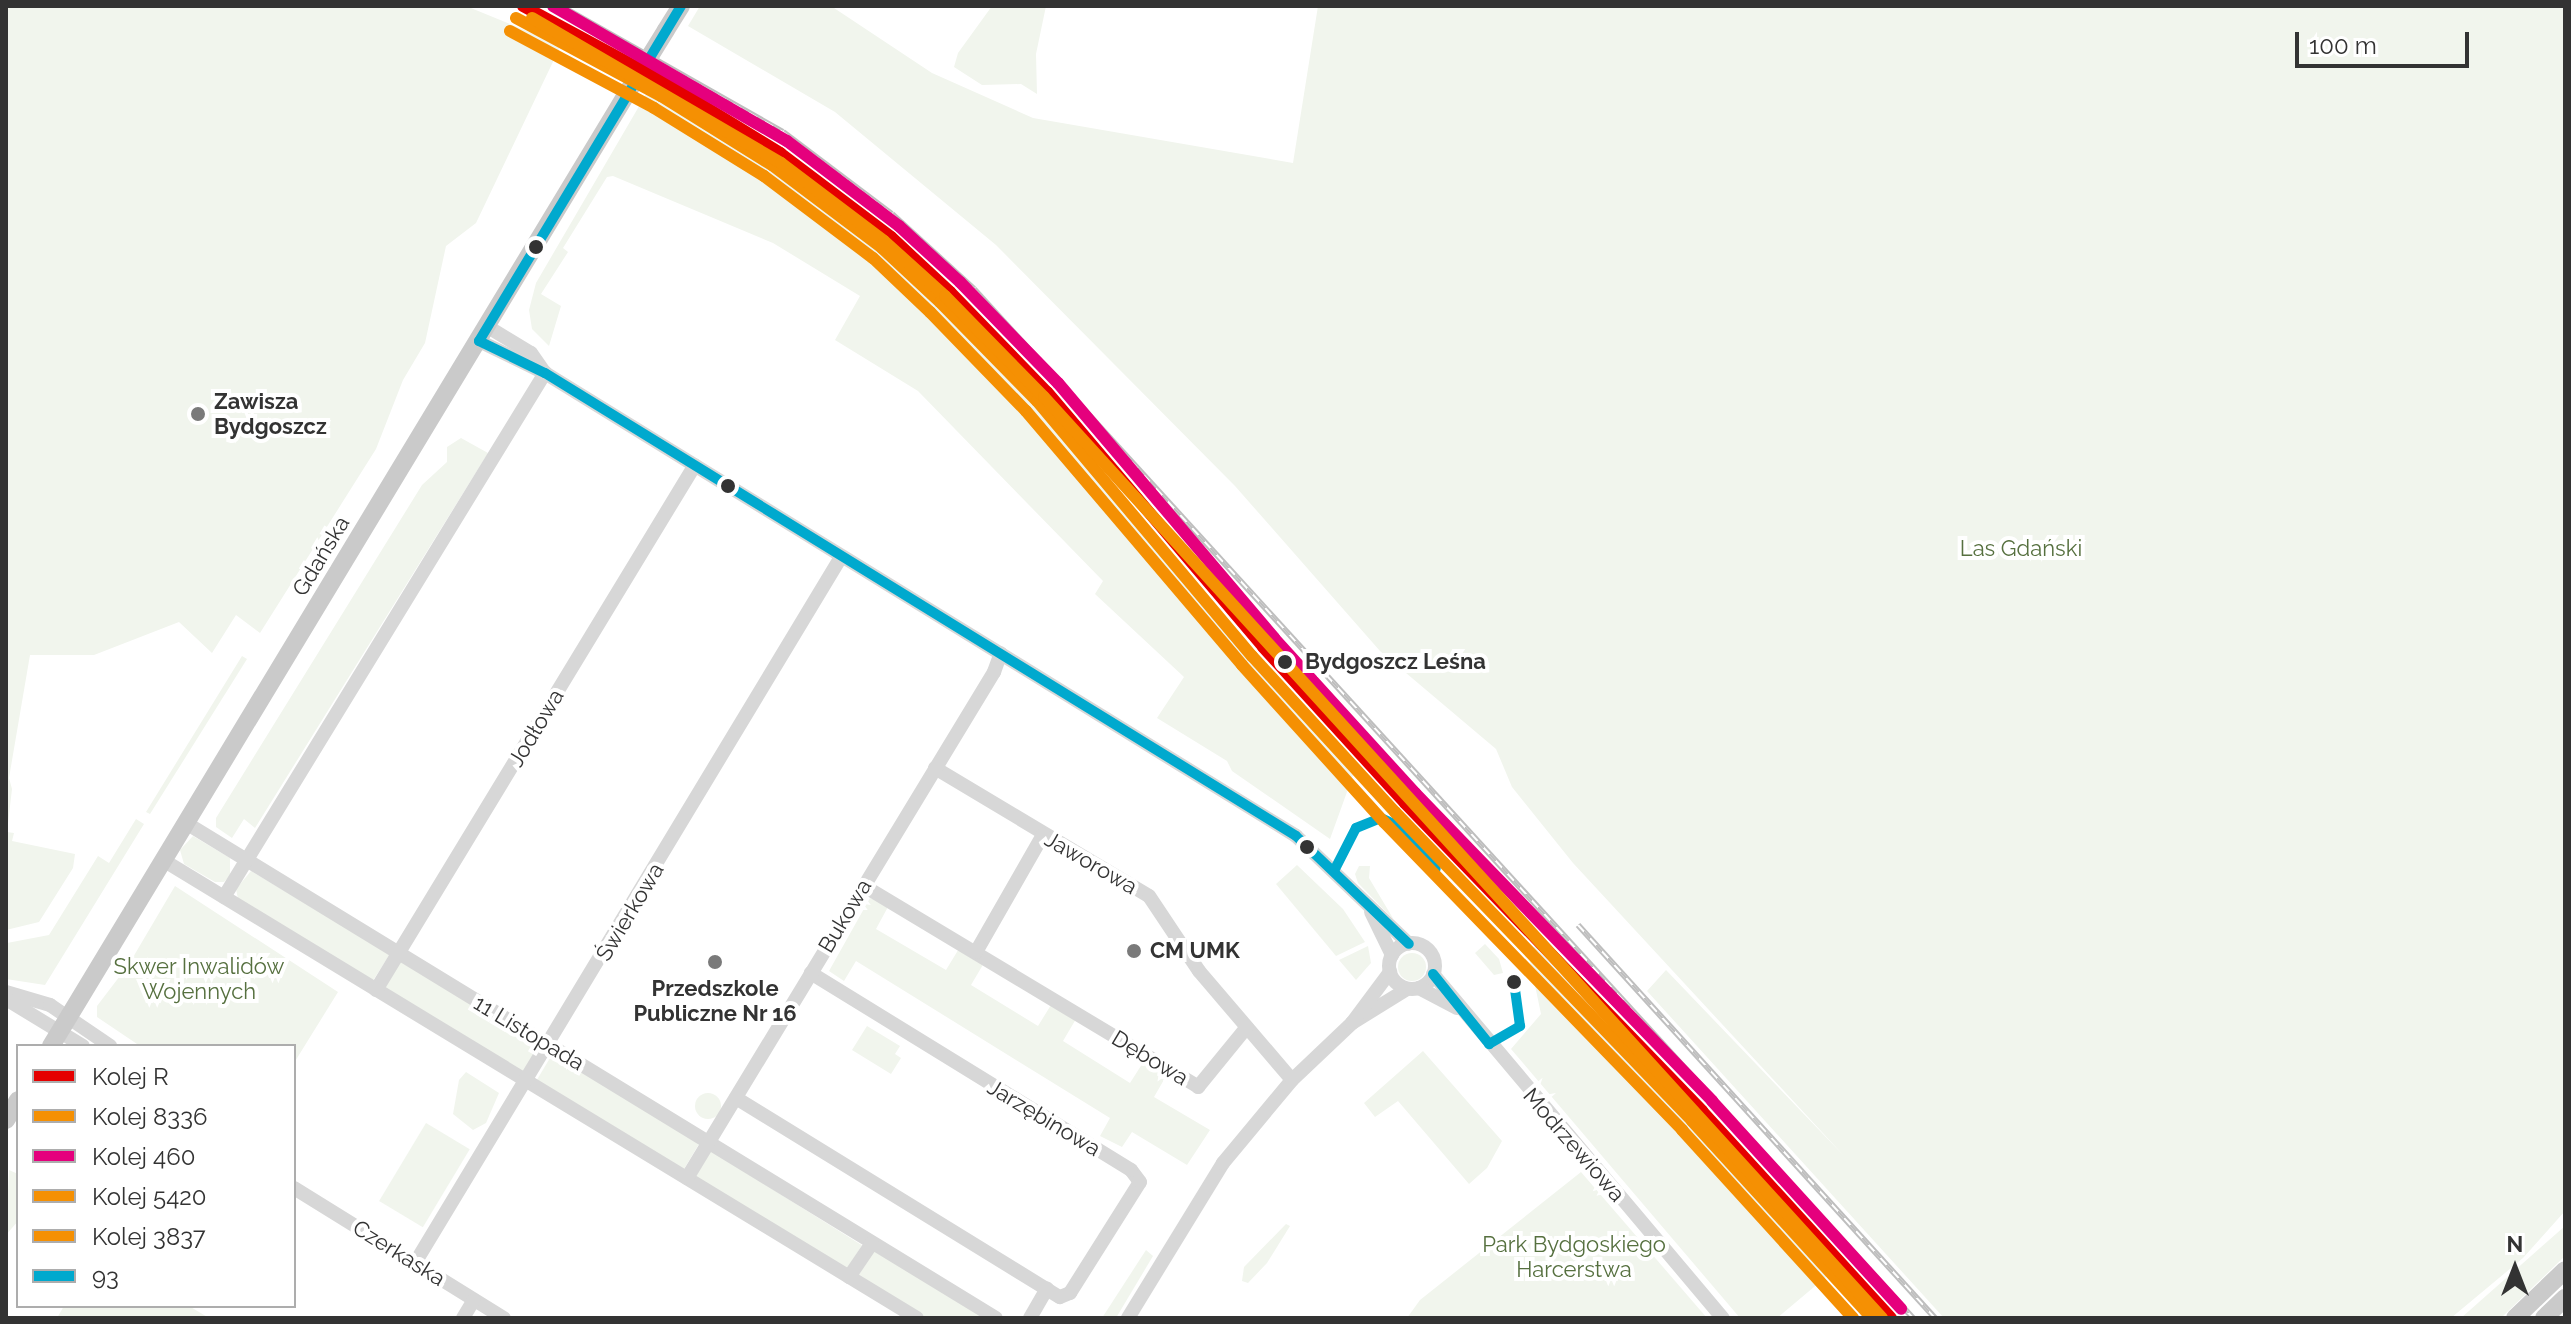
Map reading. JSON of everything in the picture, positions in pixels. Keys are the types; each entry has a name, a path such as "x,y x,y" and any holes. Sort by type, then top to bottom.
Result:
{"main road":[{"name":"Gdańska","path":"60,1031 681,6"},
{"path":"2515,1318 2565,1270"},
{"path":"2544,1318 2565,1298"}],"street":[{"path":"483,334 534,357 545,373"},
{"path":"483,334 1296,836 1409,944 1428,950 1433,974 1352,1023"},
{"path":"224,897 545,373"},
{"name":"Jodłowa","path":"376,990 695,465"},
{"name":"Świerkowa","path":"415,1263 841,557"},
{"name":"Bukowa","path":"687,1178 994,672 1001,653"},
{"name":"Jaworowa","path":"935,768 1149,896 1166,930 1247,1027"},
{"name":"11 Listopada","path":"186,823 996,1318"},
{"path":"976,952 1043,835"},
{"name":"11 Listopada","path":"163,860 917,1318"},
{"name":"Dębowa","path":"864,886 1198,1087 1247,1027"},
{"path":"1128,1318 1223,1163 1292,1080 1352,1023 1390,972 1392,955 1366,901"},
{"path":"1392,955 1409,944"},
{"path":"1390,972 1413,988"},
{"name":"Jarzębinowa","path":"811,973 1139,1178 1070,1293 1060,1297 1047,1289"},
{"name":"Modrzewiowa","path":"1433,974 1458,1008 1723,1318"},
{"name":"Modrzewiowa","path":"1413,988 1458,1008"},
{"path":"6,992 30,994 60,1031 103,1044"},
{"path":"6,999 80,1044"},
{"path":"1247,1027 1292,1080"},
{"path":"736,1098 1047,1289 1030,1318"},
{"name":"Czerkaska","path":"296,1189 504,1318"},
{"path":"849,1277 872,1243"},
{"path":"463,1318 474,1300"}],"green space":[{"name":"Zawisza Bydgoszcz","path":"6,6 466,6 561,45 476,223 446,246 425,343 403,380 376,449 260,633 236,615 212,653 179,622 94,655 30,655 9,778 12,789 7,832 14,833 12,841 75,854 73,868 39,922 6,930"},
{"name":"Las Gdański","path":"700,6 831,6 932,73 1033,118 1293,163 1318,6 2565,6 2565,1211 2523,1258 2451,1318 1944,1318 1647,991 1666,970 1845,1157 1573,863 1512,787 1496,749 1380,651 1235,486 996,245 835,112 688,26"},
{"path":"992,6 1046,6 1036,54 1037,94 1021,84 982,85 954,67 958,53"},
{"path":"652,84 865,224 996,342 1043,395 1039,400 1226,622 1356,767 1330,839 1232,771 1227,761 1157,718 1184,677 1095,594 1103,581 918,391 835,340 860,296 773,243 613,176 607,177 563,248 568,252 541,294 561,306 549,346 532,329 529,310 536,283"},
{"path":"461,438 488,453 255,828 244,819 232,838 216,827 216,818 422,485 447,462 447,447"},
{"path":"242,656 247,659 150,814 146,812"},
{"path":"136,819 144,824 45,985 6,979 7,943 49,935 98,856 109,863"},
{"path":"193,836 230,858 230,876 224,882 215,882 184,864 180,850"},
{"path":"1297,865 1343,909 1365,942 1336,956 1276,884"},
{"path":"1359,866 1370,866 1369,878 1394,920 1358,883 1355,874"},
{"path":"251,871 390,954 372,982 238,899 236,889"},
{"name":"Skwer Inwalidów Wojennych","path":"175,886 338,992 296,1060 296,1044 137,1044 97,1017 97,1006 129,964"},
{"path":"870,898 889,905 876,929 946,970 960,947 984,963 971,985 1038,1026 1051,1005 1076,1019 1063,1041 1130,1083 1144,1061 1165,1078 1154,1097 1210,1130 1187,1165 1132,1132 1122,1147 1100,1136 1110,1118 856,961 844,981 829,971"},
{"path":"1485,944 1499,959 1503,973 1494,975 1475,953"},
{"path":"1368,946 1371,963 1356,980 1339,960"},
{"path":"1535,946 1833,1271 1777,1318 1740,1318 1511,1049 1541,1014 1528,952"},
{"path":"1412,953 1422,957 1426,967 1422,977 1412,981 1402,977 1398,967 1402,957"},
{"path":"400,960 543,1050 525,1079 381,990"},
{"path":"867,1026 900,1046 895,1054 901,1058 891,1074 852,1050"},
{"path":"1423,1051 1502,1141 1487,1168 1469,1184 1398,1101 1375,1117 1364,1103"},
{"path":"553,1053 700,1142 683,1171 535,1082"},
{"path":"466,1072 499,1093 486,1123 473,1130 453,1114 459,1080"},
{"path":"708,1093 717,1097 721,1106 717,1115 708,1119 699,1115 695,1106 699,1097"},
{"path":"426,1123 470,1149 423,1227 379,1201"},
{"path":"711,1151 862,1245 846,1272 695,1177"},
{"path":"9,1170 16,1173 16,1223 6,1235"},
{"name":"Park Bydgoskiego Harcerstwa","path":"1581,1172 1707,1318 1407,1318 1420,1300"},
{"path":"1286,1224 1290,1226 1267,1263 1248,1283 1242,1281 1244,1267"},
{"path":"2565,1226 2565,1256 2501,1318 2461,1318"},
{"path":"873,1250 985,1318 923,1318 857,1278"},
{"path":"1146,1250 1153,1256 1116,1318 1102,1318"},
{"path":"63,1308 192,1308 209,1318 57,1318"}],"railway":[{"path":"561,6 783,132 892,214 974,289 1913,1318"},
{"path":"1578,925 1935,1318"}],"rail line":[{"name":"R","path":"523,6 668,84 780,153 891,237 950,292 1047,392 1263,647 1405,803 1702,1111 1891,1318"},
{"name":"460","path":"553,6 787,141 899,226 960,282 1058,383 1274,638 1415,793 1712,1101 1901,1309"},
{"name":"8336","path":"516,18 661,96 772,165 882,248 940,302 1037,401 1252,656 1395,812 1692,1121 1872,1318"},
{"name":"3837","path":"532,18 781,163 884,241 945,296 1044,397 1882,1318"},
{"name":"5420","path":"510,31 654,108 764,176 873,258 930,312 1026,411 1242,665 1384,822 1682,1130 1853,1318"}],"transit line":[{"name":"93","path":"479,341 681,6"},
{"name":"93","path":"479,341 545,373 1296,836 1409,944"},
{"name":"93","path":"1335,869 1356,828 1381,818 1396,825 1436,869"},
{"name":"93","path":"1433,974 1489,1044"},
{"name":"93","path":"1489,1044 1520,1026 1514,982"}],"place":[{"name":"Zawisza Bydgoszcz","path":"198,414"},
{"name":"Bydgoszcz Leśna","path":"1285,662"},
{"name":"CM UMK","path":"1134,951"},
{"name":"Przedszkole Publiczne Nr 16","path":"715,962"}]}
